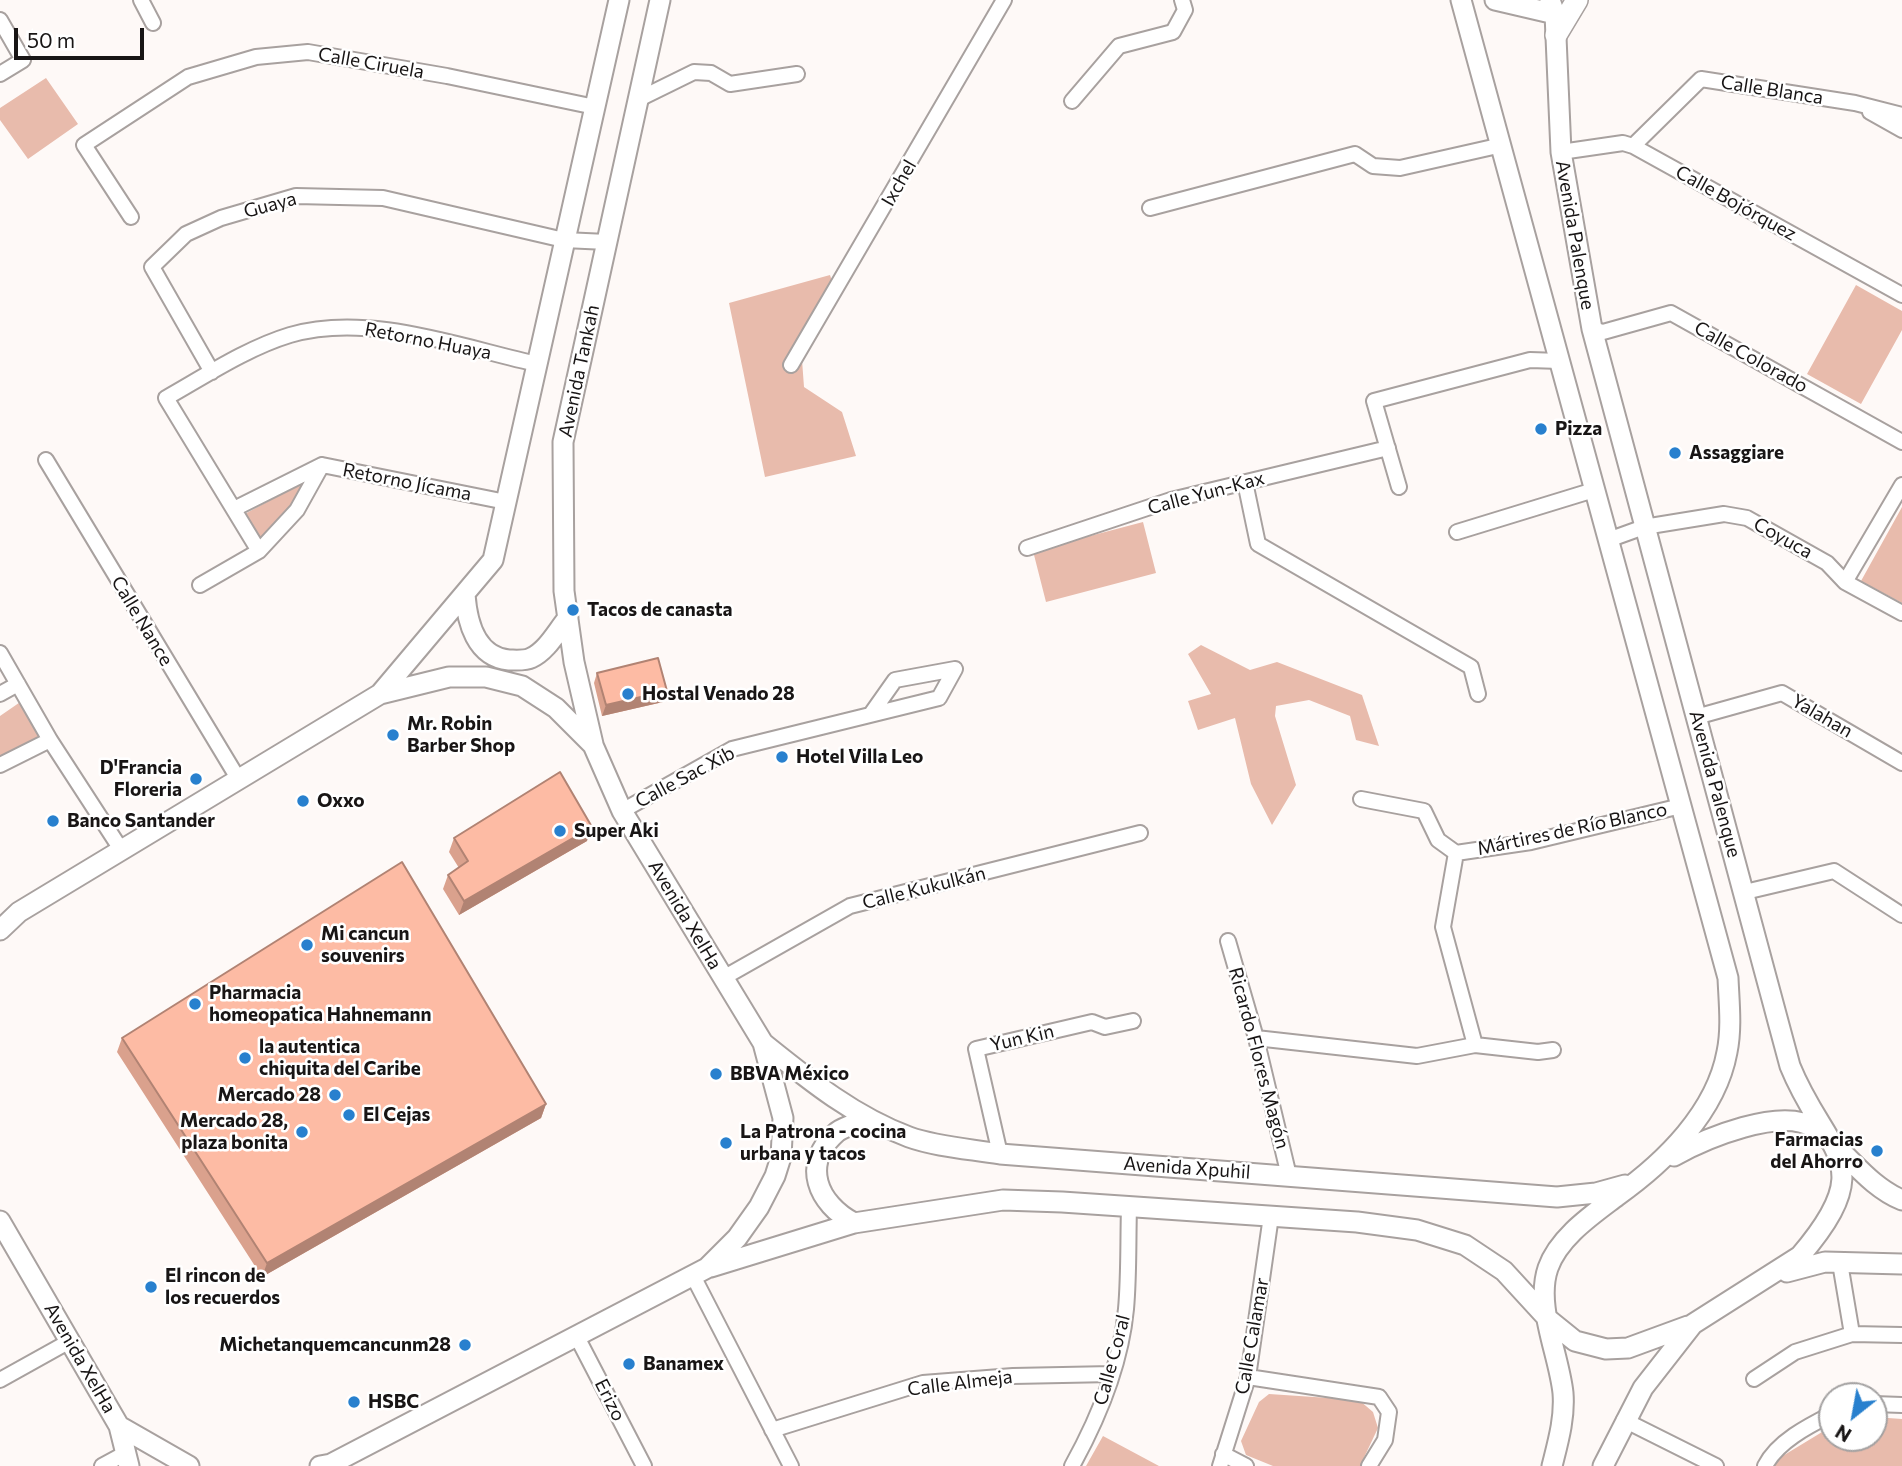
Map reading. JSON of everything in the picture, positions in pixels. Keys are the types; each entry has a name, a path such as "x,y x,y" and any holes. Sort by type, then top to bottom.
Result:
{"main road":[{"path":"1554,16 1577,0"}],"street":[{"path":"141,0 153,23"},
{"path":"380,694 493,560 619,0"},
{"name":"Avenida Tankah","path":"593,745 581,699 564,591 563,442 660,0"},
{"name":"Ixchel","path":"791,365 1004,0"},
{"path":"1072,101 1119,46 1173,32 1185,10 1182,0"},
{"path":"1495,0 1554,16"},
{"name":"Avenida Palenque","path":"1467,1 1502,145 1594,490 1728,978 1730,1017 1727,1053 1718,1080 1688,1134 1639,1181 1591,1215 1562,1245 1549,1267 1544,1289 1563,1395 1562,1428 1552,1466"},
{"name":"Avenida Palenque","path":"1554,16 1561,152 1592,329 1790,1066 1801,1094 1836,1148 1844,1177 1834,1209 1800,1256 1693,1324 1643,1388 1602,1466"},
{"path":"0,20 23,60 0,74"},
{"name":"Calle Ciruela","path":"131,217 85,145 188,77 256,57 308,52 447,76 595,107"},
{"path":"637,100 694,72 711,73 730,84 797,74"},
{"name":"Calle Blanca","path":"1633,146 1701,79 1855,103 1902,115"},
{"name":"Calle Blanca","path":"1855,103 1902,131"},
{"name":"Calle Bojórquez","path":"1561,152 1623,143 1633,146 1902,295"},
{"path":"1150,208 1355,153 1373,166 1400,168 1502,145"},
{"name":"Guaya","path":"212,372 152,267 186,234 221,218 296,196 383,198 564,240"},
{"path":"564,240 607,242"},
{"name":"Calle Colorado","path":"1592,329 1603,332 1671,313 1902,442"},
{"name":"Retorno Huaya","path":"234,509 166,398 212,372 291,335 367,326 537,364"},
{"path":"1398,487 1374,401 1530,360 1560,361"},
{"name":"Calle Yun-Kax","path":"1027,548 1171,500 1388,448"},
{"name":"Calle Nance","path":"46,460 239,780"},
{"path":"200,585 258,551 297,510 322,465"},
{"name":"Retorno Jícama","path":"234,509 322,465 506,502"},
{"path":"1245,482 1258,544 1471,667 1478,694"},
{"path":"1845,582 1902,485"},
{"path":"1457,532 1594,490"},
{"path":"234,509 258,551"},
{"name":"Coyuca","path":"1608,540 1644,527 1724,514 1747,518 1827,563 1845,582 1902,613"},
{"path":"465,594 467,619 482,646 496,659 530,659 546,646 568,618"},
{"path":"0,653 50,740 122,851"},
{"name":"Calle Sac Xib","path":"622,811 732,749 871,715 939,698 955,668 895,680 871,715"},
{"name":"Avenida XelHa","path":"0,930 9,914 122,851 380,694 449,677 486,677 522,686 556,708 593,745 622,811 763,1043 783,1118 781,1157 759,1207 737,1238 699,1271 327,1465"},
{"path":"0,694 18,684"},
{"name":"Yalahan","path":"1696,717 1782,694 1902,763"},
{"path":"0,765 50,740"},
{"name":"Mártires de Río Blanco","path":"1361,799 1424,811 1438,840 1456,853 1531,842 1681,807"},
{"name":"Calle Kukulkán","path":"723,978 850,906 1140,834"},
{"path":"1456,853 1443,927 1475,1045"},
{"path":"1745,892 1834,871 1902,915"},
{"name":"Ricardo Flores Magón","path":"1228,941 1256,1038 1289,1176"},
{"name":"Yun Kin","path":"1000,1154 976,1049 1092,1022 1105,1027 1133,1021"},
{"path":"1256,1038 1417,1056 1475,1045 1538,1052 1553,1050"},
{"name":"Avenida Xpuhil","path":"763,1043 836,1101 868,1119 912,1138 1000,1154 1557,1197 1596,1193 1639,1181"},
{"path":"854,1223 836,1213 825,1202 818,1188 817,1167 826,1145 838,1131 868,1119"},
{"path":"1639,1181 1692,1146 1724,1133 1767,1123 1812,1126 1886,1193 1902,1200"},
{"path":"791,1466 699,1271 854,1223 1003,1200 1271,1216 1417,1230 1465,1245 1504,1271 1549,1320 1576,1340 1606,1349 1628,1348 1649,1343 1693,1324"},
{"name":"Calle Coral","path":"1072,1466 1112,1374 1126,1311 1129,1207"},
{"name":"Calle Calamar","path":"1246,1466 1222,1460 1248,1377 1271,1216"},
{"name":"Avenida XelHa","path":"0,1221 119,1426 189,1466"},
{"path":"1769,1276 1825,1262 1902,1264"},
{"path":"1840,1262 1852,1334"},
{"path":"1754,1379 1795,1352 1852,1334 1902,1335"},
{"name":"Erizo","path":"576,1335 644,1466"},
{"path":"0,1380 70,1341"},
{"name":"Calle Almeja","path":"772,1430 923,1383 1013,1376 1112,1374"},
{"path":"1248,1377 1379,1397 1389,1412 1385,1440 1369,1466"},
{"path":"1624,1420 1716,1466"},
{"path":"1765,1466 1770,1455 1818,1421"},
{"path":"102,1466 127,1460 119,1426"}],"shaded area":[{"path":"46,78 78,124 28,159 0,120 0,108"},
{"path":"830,275 838,299 802,360 804,387 842,412 856,456 765,477 729,303"},
{"path":"1856,285 1902,311 1902,330 1861,404 1807,374"},
{"path":"307,480 293,506 261,541 243,515"},
{"path":"1902,507 1902,603 1861,581"},
{"path":"1143,522 1156,573 1046,602 1033,551"},
{"path":"1201,645 1250,670 1277,662 1362,695 1379,746 1356,740 1350,716 1309,700 1276,706 1275,716 1296,785 1272,825 1251,784 1235,718 1198,730 1188,701 1211,694 1188,654"},
{"path":"29,696 50,731 0,759 0,716"},
{"path":"1269,1394 1359,1400 1373,1412 1378,1428 1360,1466 1273,1466 1246,1455 1241,1441 1259,1402"},
{"path":"1888,1418 1902,1419 1902,1466 1772,1466 1776,1460 1818,1434 1818,1452 1888,1452"},
{"path":"1103,1436 1159,1466 1086,1466"}],"building":[{"name":"Hostal Venado 28","path":"658,658 667,691 606,705 597,673"},
{"path":"560,772 592,827 464,901 448,875 468,861 454,838"},
{"name":"Mercado 28","path":"402,862 546,1104 267,1263 122,1038"}],"place":[{"name":"Pizza","path":"1541,429"},
{"name":"Assaggiare","path":"1675,453"},
{"name":"Tacos de canasta","path":"573,610"},
{"name":"Hostal Venado 28","path":"628,694"},
{"name":"Mr. Robin Barber Shop","path":"393,735"},
{"name":"Hotel Villa Leo","path":"782,757"},
{"name":"D'Francia Floreria","path":"196,779"},
{"name":"Oxxo","path":"303,801"},
{"name":"Banco Santander","path":"53,821"},
{"name":"Super Aki","path":"560,831"},
{"name":"Mi cancun souvenirs","path":"307,945"},
{"name":"Pharmacia homeopatica Hahnemann","path":"195,1004"},
{"name":"la autentica chiquita del Caribe","path":"245,1058"},
{"name":"BBVA México","path":"716,1074"},
{"name":"Mercado 28","path":"335,1095"},
{"name":"El Cejas","path":"349,1115"},
{"name":"Mercado 28, plaza bonita","path":"302,1132"},
{"name":"La Patrona - cocina urbana y tacos","path":"726,1143"},
{"name":"Farmacias del Ahorro","path":"1877,1151"},
{"name":"El rincon de los recuerdos","path":"151,1287"},
{"name":"Michetanquemcancunm28","path":"465,1345"},
{"name":"Banamex","path":"629,1364"},
{"name":"HSBC","path":"354,1402"}]}
